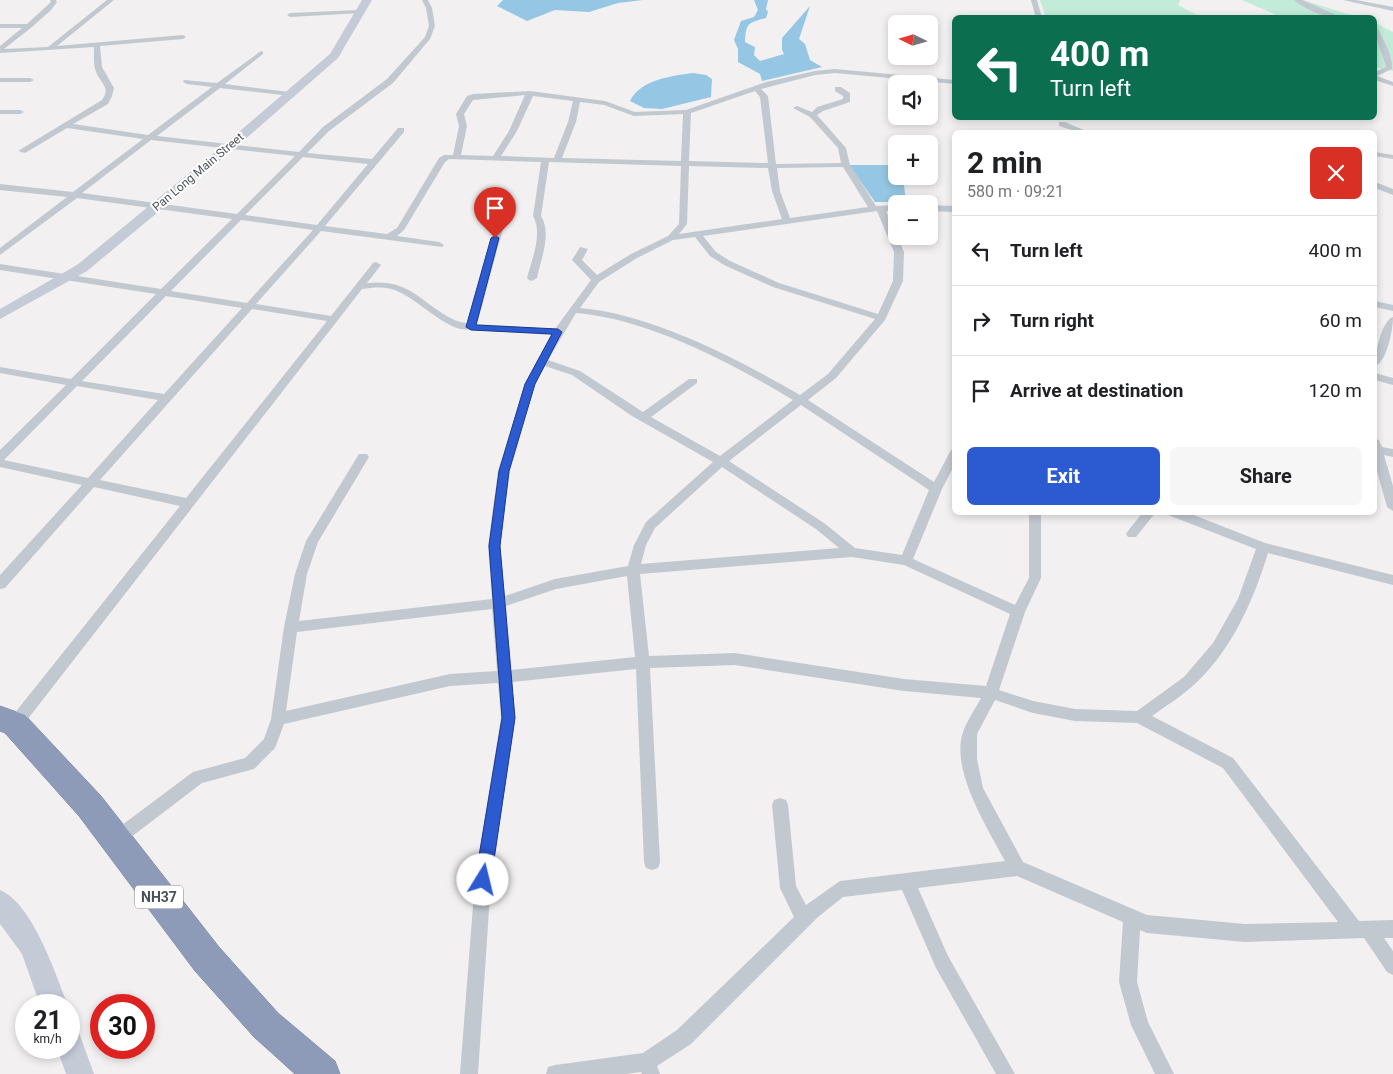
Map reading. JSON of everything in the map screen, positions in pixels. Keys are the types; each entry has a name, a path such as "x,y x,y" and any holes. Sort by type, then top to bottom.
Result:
{"highway":[{"name":"NH37","path":"7,721 90,806 207,959 266,1025 322,1074"}],"street":[{"path":"0,50 49,10 54,2 53,0"},
{"path":"50,49 111,0"},
{"name":"Pan Long Main Street","path":"0,315 66,278 158,206 230,146 334,56 367,0"},
{"path":"0,457 326,129 390,81 428,38 432,26 430,8 425,0"},
{"path":"1034,0 1037,15"},
{"path":"1298,0 1316,10 1331,15"},
{"path":"1346,0 1393,8"},
{"path":"290,14 359,12"},
{"path":"0,26 30,26"},
{"path":"1377,33 1386,52 1390,68 1377,75"},
{"path":"0,50 97,46 182,37"},
{"path":"22,151 105,102 111,94 111,88 99,71 97,46"},
{"path":"0,252 261,53"},
{"path":"458,156 464,126 460,114 470,98 530,93 606,104 634,114 687,112 756,88 815,73 835,71 952,82"},
{"path":"1377,77 1393,84"},
{"path":"0,80 30,80"},
{"path":"188,82 288,94"},
{"path":"756,88 764,96 772,166 781,208 787,221"},
{"path":"813,116 820,109 847,100 847,95 838,89"},
{"path":"496,158 514,131 530,93"},
{"path":"557,161 572,122 577,99"},
{"path":"652,862 642,662 633,570 640,545 650,525 721,461 832,376 881,318 898,280 899,252 876,208 846,166 842,148 813,116 797,108"},
{"path":"0,112 20,112"},
{"path":"672,238 683,224 687,112"},
{"path":"1063,121 1080,130"},
{"path":"64,125 150,138 373,162"},
{"path":"0,584 89,482 317,230 401,130"},
{"path":"1377,154 1393,157"},
{"path":"388,238 400,230 442,160 458,156 545,161 846,166"},
{"path":"532,278 542,233 542,224 537,216 545,161"},
{"path":"1377,186 1393,192"},
{"path":"0,187 76,195 240,217 317,230 439,245"},
{"path":"469,1074 483,880 508,718 494,546 504,471 530,384 558,332 596,280 634,256 672,238 876,208 888,208"},
{"path":"938,208 952,208"},
{"path":"471,327 501,221"},
{"path":"698,235 713,254 727,263 776,285 881,318"},
{"path":"583,249 577,260 596,280"},
{"path":"7,721 188,503 376,265"},
{"path":"0,267 249,304 333,319"},
{"path":"359,286 387,284 400,289 451,322 471,327 558,332"},
{"path":"1377,304 1393,308"},
{"path":"573,310 601,312 687,341 721,355 803,400 936,489"},
{"path":"1377,358 1393,320"},
{"path":"542,361 576,373 643,416 721,461 820,526 852,552"},
{"path":"0,370 165,398"},
{"path":"1377,377 1393,382"},
{"path":"643,416 693,381"},
{"path":"1377,447 1393,453"},
{"path":"1377,451 1393,508"},
{"path":"116,839 198,777 248,764 270,743 278,719 291,627 301,574 312,541 363,457"},
{"path":"906,562 936,489 952,459"},
{"path":"0,463 188,503"},
{"path":"1016,868 976,789 969,759 970,734 991,692 1018,612 1035,578 1035,515"},
{"path":"1132,534 1148,515"},
{"path":"1180,515 1263,548 1393,580"},
{"path":"1140,717 1194,676 1221,643 1254,579 1263,548"},
{"path":"291,627 499,603 554,584 633,570 852,552 906,562 1018,612"},
{"path":"278,719 450,680 505,677 642,662 735,659 904,685 991,692 1033,707 1074,715 1140,717 1228,763 1361,930 1393,966"},
{"path":"780,805 788,888 804,918"},
{"path":"555,1074 649,1068 684,1037 804,918 840,889 1016,868 1147,924 1245,933 1393,929"},
{"path":"907,882 942,962 1006,1074"},
{"path":"0,903 32,946 50,994"},
{"path":"1132,918 1128,982 1140,1025 1164,1074"},
{"path":"75,1059 80,1074"}],"green space":[{"path":"1040,0 1180,0 1178,5 1197,15 1045,15"},
{"path":"1242,0 1303,0 1351,15 1276,15"},
{"path":"1377,24 1393,32 1393,71 1377,67"}],"water":[{"path":"503,0 643,0 618,3 589,12 555,10 527,21 497,6"},
{"path":"754,0 768,0 766,18 749,25 745,36 745,42 755,47 754,55 760,61 784,54 782,38 810,6 799,39 805,44 810,60 822,67 762,81 760,74 738,62 738,49 734,40 741,21 754,17 758,10"},
{"path":"693,73 706,75 712,79 711,97 662,109 644,108 630,101 635,94 649,83 667,77"},
{"path":"849,165 888,165 888,185 904,185 905,195 888,195 888,202 875,202"}],"route":[{"path":"483,880 508,718 494,546 504,471 530,384 558,332 471,327 495,238"}]}
